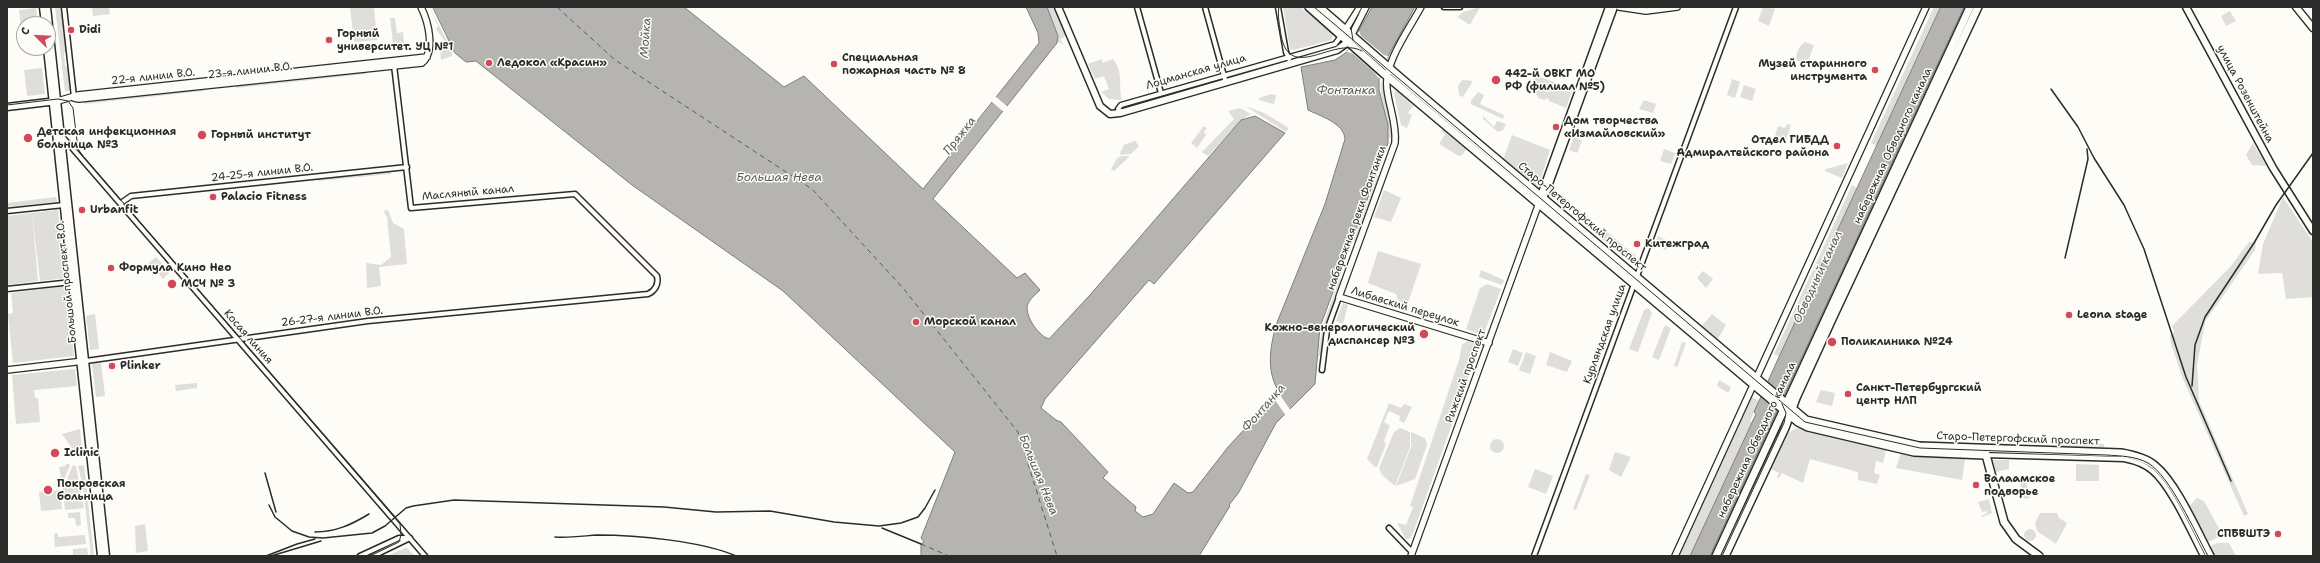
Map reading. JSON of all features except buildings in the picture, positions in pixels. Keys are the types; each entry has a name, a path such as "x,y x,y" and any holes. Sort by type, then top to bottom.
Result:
{"main road":[{"name":"Большой проспект В.О.","path":"48,7 59,133 102,556"},
{"name":"Лоцманская улица","path":"1058,7 1100,106 1106,113 1123,113 1265,71 1290,60"},
{"path":"1309,7 1349,34"},
{"path":"1319,7 1349,34"},
{"name":"Рижский проспект","path":"1541,199 1609,7"},
{"name":"Рижский проспект","path":"1541,199 1614,7"},
{"name":"набережная Обводного канала","path":"1716,556 1970,7"},
{"name":"набережная Обводного канала","path":"1725,556 1785,407 1978,7"},
{"name":"улица Розенштейна","path":"2186,7 2286,190 2313,231"},
{"path":"2296,7 2313,28"},
{"name":"Старо-Петергофский проспект","path":"1349,34 1349,43 1385,74 1541,199"},
{"name":"Старо-Петергофский проспект","path":"1349,34 1785,407 1804,426 1914,452 2121,453 2144,459 2155,466 2168,480 2210,556"},
{"path":"1290,60 1337,50 1349,43"},
{"name":"Большой проспект В.О.","path":"48,56 56,101"},
{"path":"7,107 56,101"},
{"name":"Большой проспект В.О.","path":"67,204 72,282 106,556"},
{"path":"1985,452 2004,522 2016,539 2039,556"}],"street":[{"path":"64,7 74,98"},
{"name":"23-я линии В.О.","path":"56,101 394,64 422,63 427,57 429,35 421,7"},
{"path":"1137,7 1161,93"},
{"path":"1205,7 1226,83"},
{"path":"1278,7 1286,52 1290,60 1335,44 1349,34 1366,7"},
{"path":"1349,34 1360,7"},
{"name":"набережная реки Фонтанки","path":"1322,370 1327,330 1395,143 1395,122 1386,88 1385,74 1387,66 1421,7"},
{"path":"1444,7 1460,7"},
{"path":"1619,7 1646,11 1677,7"},
{"name":"Курляндская улица","path":"1534,556 1736,7"},
{"path":"1675,556 1754,381 1921,21 1926,7"},
{"path":"1921,21 1930,7"},
{"name":"Лоцманская улица","path":"1123,113 1119,110 1119,105 1262,64 1290,60"},
{"name":"Масляный канал","path":"394,64 411,208 569,193 578,195 657,276 656,287"},
{"path":"1262,64 1265,66 1265,71"},
{"path":"1203,81 1205,89"},
{"name":"Косая линия","path":"59,133 425,556"},
{"name":"24-25-я линии В.О.","path":"121,203 131,196 406,167"},
{"name":"Рижский проспект","path":"1413,555 1541,199"},
{"path":"7,211 67,204"},
{"path":"7,289 72,282"},
{"name":"26-27-я линии В.О.","path":"7,370 368,322 648,294 656,287"},
{"name":"Либавский переулок","path":"1339,297 1489,343"},
{"name":"Старо-Петергофский проспект","path":"1985,452 2118,458 2142,464 2152,470 2164,484 2203,556"},
{"path":"1389,528 1413,555"},
{"path":"360,556 399,538 410,538"},
{"path":"373,556 410,538"}],"shaded area":[{"path":"55,7 61,7 67,50 64,53 65,66 68,67 71,91 65,91"},
{"path":"92,7 109,7 110,14 93,16"},
{"path":"350,7 374,7 377,40 354,42"},
{"path":"429,7 452,50 452,56 441,60 440,47 446,43 436,29 438,26"},
{"path":"1047,7 1054,7 1066,36 1060,39 1064,45 1056,41 1058,35"},
{"path":"1283,7 1301,7 1333,34 1332,40 1293,50 1290,49"},
{"path":"1480,7 1470,25 1457,17 1463,12"},
{"path":"1763,7 1775,9 1769,26 1758,21"},
{"path":"1934,7 1941,7 1877,146 1871,143"},
{"path":"36,8 37,16 20,16 19,10"},
{"path":"2230,11 2236,21 2226,26 2221,16"},
{"path":"390,18 395,18 397,33 403,32 404,43 393,44"},
{"path":"1805,42 1814,45 1809,59 1804,63 1797,61 1797,53 1799,48"},
{"path":"1102,59 1103,63 1113,59 1116,64 1120,75 1122,100 1109,99 1101,92 1109,89 1104,76 1095,79 1088,64"},
{"path":"42,68 45,94 27,96 24,70"},
{"path":"366,72 366,74 237,88 236,86"},
{"path":"1535,75 1573,89 1566,108 1549,101 1549,99 1546,98 1545,100 1538,98 1536,93 1529,90"},
{"path":"1732,79 1740,82 1735,98 1727,95"},
{"path":"1462,80 1473,81 1463,97 1459,95 1458,86"},
{"path":"1381,81 1391,126 1392,137 1389,139 1388,125 1381,94"},
{"path":"1202,84 1203,86 1123,110 1122,109 1123,106"},
{"path":"1744,85 1756,89 1752,101 1740,97"},
{"path":"204,89 204,91 85,104 84,102"},
{"path":"1396,90 1415,104 1408,113 1412,115 1407,128 1401,125 1394,94"},
{"path":"1478,92 1484,95 1480,104 1504,115 1503,119 1471,104 1471,101"},
{"path":"1271,94 1276,95 1274,104 1259,100 1259,98"},
{"path":"1644,100 1656,104 1653,113 1639,109"},
{"path":"1245,106 1264,113 1289,128 1286,132"},
{"path":"1240,108 1251,114 1241,120 1208,156 1202,152 1234,119 1228,111"},
{"path":"1483,116 1494,127 1497,121 1506,124 1503,130 1498,132 1483,119"},
{"path":"1787,124 1791,125 1786,140 1775,136 1778,126 1785,128"},
{"path":"1204,126 1207,128 1204,132 1206,135 1197,148 1191,143"},
{"path":"1443,128 1467,148 1462,155 1459,156 1439,144 1445,134 1441,131"},
{"path":"1512,135 1550,150 1538,187 1503,160"},
{"path":"1574,136 1582,141 1577,153 1569,150"},
{"path":"1135,141 1139,146 1131,154 1121,155 1120,153 1124,145"},
{"path":"2253,143 2266,165 2265,166 2252,165 2246,155"},
{"path":"1664,149 1675,153 1671,164 1660,161"},
{"path":"1121,156 1130,156 1114,171 1111,169 1117,158"},
{"path":"1848,163 1842,178 1825,171 1826,169"},
{"path":"391,172 391,174 318,181 318,179"},
{"path":"1378,174 1379,178 1355,242 1353,243"},
{"path":"1852,185 1857,188 1779,357 1774,354"},
{"path":"1384,190 1401,198 1391,222 1374,217"},
{"path":"1551,193 1560,193 1569,201 1564,207 1551,196"},
{"path":"56,197 57,202 7,207 7,203"},
{"path":"2283,197 2313,242 2313,297 2286,299 2282,273 2258,274 2263,244"},
{"path":"58,210 65,278 40,281 32,213"},
{"path":"388,210 393,223 404,229 407,264 379,267 381,286 367,288 366,263 381,265 391,257 387,217 383,211"},
{"path":"32,213 38,281 7,285 7,216"},
{"path":"1606,231 1624,246 1618,252 1600,238"},
{"path":"1658,236 1669,241 1666,250 1654,245"},
{"path":"2249,242 2256,242 2255,250 2205,322 2197,365 2199,401 2248,514 2244,516 2183,379 2171,344 2170,335 2174,332 2172,326 2230,267"},
{"path":"1625,247 1636,256 1633,263 1619,253"},
{"path":"1378,251 1421,264 1408,303 1405,304 1398,300 1396,294 1368,283"},
{"path":"156,257 170,272 163,279 148,263"},
{"path":"1481,270 1504,280 1502,285 1479,277"},
{"path":"1703,271 1713,279 1706,288 1697,278"},
{"path":"1340,277 1341,281 1324,328 1321,355 1318,357 1322,328"},
{"path":"1487,284 1501,289 1483,336 1466,329 1480,288"},
{"path":"66,286 74,356 13,363 8,314 13,313 11,293"},
{"path":"1343,303 1348,305 1343,324 1336,321"},
{"path":"1649,308 1652,313 1638,352 1629,349 1644,310"},
{"path":"95,314 99,349 90,350 86,316"},
{"path":"1712,314 1726,325 1717,340 1701,327"},
{"path":"1665,325 1671,328 1659,360 1652,357"},
{"path":"1467,341 1478,345 1479,349 1413,533 1410,539 1406,539 1397,523 1406,525 1413,507 1410,506 1459,360 1462,345"},
{"path":"1682,342 1686,343 1677,367 1674,366"},
{"path":"1513,349 1523,353 1518,366 1508,362"},
{"path":"1526,352 1536,356 1530,374 1519,370"},
{"path":"1550,352 1572,361 1567,372 1546,365"},
{"path":"101,363 105,396 96,397 92,364"},
{"path":"75,369 77,386 34,390 35,398 38,398 40,422 16,424 12,375"},
{"path":"1719,380 1731,387 1728,393 1717,386"},
{"path":"197,383 197,388 176,391 175,385"},
{"path":"1821,390 1835,393 1832,406 1816,402"},
{"path":"1750,396 1759,401 1750,421 1752,422 1690,556 1678,556"},
{"path":"1389,403 1401,408 1404,404 1412,407 1404,423 1399,420 1400,416 1389,411 1384,422 1390,426 1384,441 1386,444 1377,467 1375,467 1367,459"},
{"path":"1400,428 1410,432 1410,447 1395,486 1382,475 1379,468 1394,432"},
{"path":"1797,428 1886,450 1883,463 1876,461 1874,473 1880,475 1877,484 1858,480 1858,472 1810,459 1803,483 1782,473 1779,478 1777,477 1779,473 1771,469 1788,433"},
{"path":"80,429 82,450 74,451 62,434"},
{"path":"1411,432 1425,438 1427,445 1415,479 1396,486 1411,447 1418,438 1411,446"},
{"path":"1494,439 1500,439 1504,443 1504,449 1500,453 1494,453 1490,449 1490,443"},
{"path":"2060,443 2104,444 2104,447 2060,446"},
{"path":"1615,452 1631,457 1621,477 1609,470"},
{"path":"1901,453 1924,457 1965,459 1962,480 1896,468"},
{"path":"1993,460 2009,460 2009,469 1996,472"},
{"path":"67,463 70,465 62,485 59,467 65,466"},
{"path":"2076,464 2099,465 2099,481 2076,481"},
{"path":"73,465 76,466 84,508 65,510 63,488"},
{"path":"84,465 94,556 91,556 83,487 78,466"},
{"path":"1535,469 1553,476 1546,494 1528,487"},
{"path":"1586,474 1590,475 1576,510 1573,509"},
{"path":"2026,481 2030,498 2024,499 2020,482"},
{"path":"60,490 62,509 41,511 39,492"},
{"path":"2197,498 2204,501 2221,532 2217,538 2206,543 2188,510 2190,505"},
{"path":"1989,499 1992,513 1982,517 1981,516 1987,513 1986,511 1982,512 1978,502"},
{"path":"80,512 81,525 76,526 75,518 68,518 68,513"},
{"path":"2040,513 2057,513 2059,518 2067,523 2056,544 2037,531 2035,523"},
{"path":"145,524 148,551 136,553 135,526"},
{"path":"2030,529 2034,531 2036,535 2034,539 2030,541 2026,539 2024,535 2026,531"},
{"path":"58,533 58,537 85,535 86,544 55,547 54,534"},
{"path":"2217,543 2229,543 2236,556 2214,556 2209,547"},
{"path":"87,548 88,556 73,556 73,549"},
{"path":"405,548 407,548 415,556 387,556"}],"water":[{"name":"Большая Нева","path":"433,7 684,7 784,87 804,76 923,189 1039,43 1038,33 1026,7 1047,7 1058,36 1057,43 933,199 1017,278 1025,273 1040,290 1028,303 1027,308 1031,322 1041,334 1049,339 1090,295 1241,120 1255,116 1285,133 1154,284 1149,280 1045,399 1041,408 1056,420 1061,422 1108,472 1103,478 1136,507 1135,511 1143,517 1153,514 1174,483 1188,493 1193,492 1228,447 1279,392 1272,376 1270,359 1276,325 1325,204 1345,139 1344,133 1336,124 1308,110 1301,67 1335,60 1347,52 1372,7 1415,7 1388,56 1379,79 1379,90 1388,125 1388,143 1320,327 1315,384 1276,423 1239,492 1229,505 1230,506 1199,556 921,556 921,544 924,542 921,538 955,452 783,291 632,185 476,61 466,62 455,53"},
{"name":"Обводный канал","path":"1941,7 1964,7 1710,556 1690,556 1756,414 1754,412 1779,357"}],"pier":[{"path":"1359,31 1361,36 1384,55 1388,56 1379,79 1374,72 1352,53 1347,52"},
{"path":"995,96 1009,108 1005,113 991,101"},
{"path":"1278,392 1291,411 1286,416 1273,397"}],"ferry route":[{"path":"557,7 615,60 812,189 903,288 1018,432 1057,556"},
{"path":"921,544 949,556"}],"tram line":[{"path":"1279,7 1278,17 1281,35 1286,49 1294,56 1303,57 1339,49 1351,48 1362,51"},
{"path":"1314,7 1805,422 1920,448 2106,455 2138,459 2148,463 2165,480 2181,505 2208,556"},
{"path":"1353,40 1351,28 1362,7"},
{"path":"7,105 58,99 68,101 73,108 78,149 83,156 400,524 401,535 399,542 370,556"},
{"path":"1722,556 1784,423 1786,413 1782,404"}],"railway":[{"path":"2051,89 2078,127 2094,158 2124,205 2144,249 2186,377 2231,481"},
{"path":"2065,258 2088,159 2087,149"},
{"path":"2192,386 2195,345 2205,317 2254,243 2276,205 2313,153"},
{"path":"265,473 276,512"},
{"path":"269,505 275,517 292,531 309,537 323,538 372,533 385,526 406,508 454,500 664,507 716,512 770,511 834,522 879,526 901,523 918,517 935,490"},
{"path":"315,532 329,531 343,527 369,514"},
{"path":"882,528 921,544"},
{"path":"555,537 597,535 630,536 705,546 736,556"},
{"path":"266,556 315,539"},
{"path":"271,556 321,541"}],"place":[{"name":"Didi","path":"71,30"},
{"name":"Горный университет. УЦ №1","path":"329,40"},
{"name":"Ледокол «Красин»","path":"489,63"},
{"name":"Специальная пожарная часть № 8","path":"834,64"},
{"name":"Музей старинного инструмента","path":"1875,70"},
{"name":"442-й ОВКГ МО РФ (филиал №5)","path":"1496,80"},
{"name":"Дом творчества «Измайловский»","path":"1556,127"},
{"name":"Горный институт","path":"202,135"},
{"name":"Детская инфекционная больница №3","path":"28,138"},
{"name":"Отдел ГИБДД Адмиралтейского района","path":"1837,146"},
{"name":"Palacio Fitness","path":"213,197"},
{"name":"Urbanfit","path":"82,210"},
{"name":"Китежград","path":"1637,244"},
{"name":"Формула Кино Нео","path":"111,268"},
{"name":"МСЧ № 3","path":"172,284"},
{"name":"Leona stage","path":"2069,315"},
{"name":"Морской канал","path":"916,322"},
{"name":"Кожно-венерологический диспансер №3","path":"1424,334"},
{"name":"Поликлиника №24","path":"1832,342"},
{"name":"Plinker","path":"112,366"},
{"name":"Санкт-Петербургский центр НЛП","path":"1848,394"},
{"name":"Iclinic","path":"55,453"},
{"name":"Валаамское подворье","path":"1976,485"},
{"name":"Покровская больница","path":"48,490"},
{"name":"СПБВШТЭ","path":"2278,534"}],"water label":[{"name":"Мойка","path":"646,38"},
{"name":"Фонтанка","path":"1346,91"},
{"name":"Пряжка","path":"960,136"},
{"name":"Фонтанка","path":"1264,408"}]}
